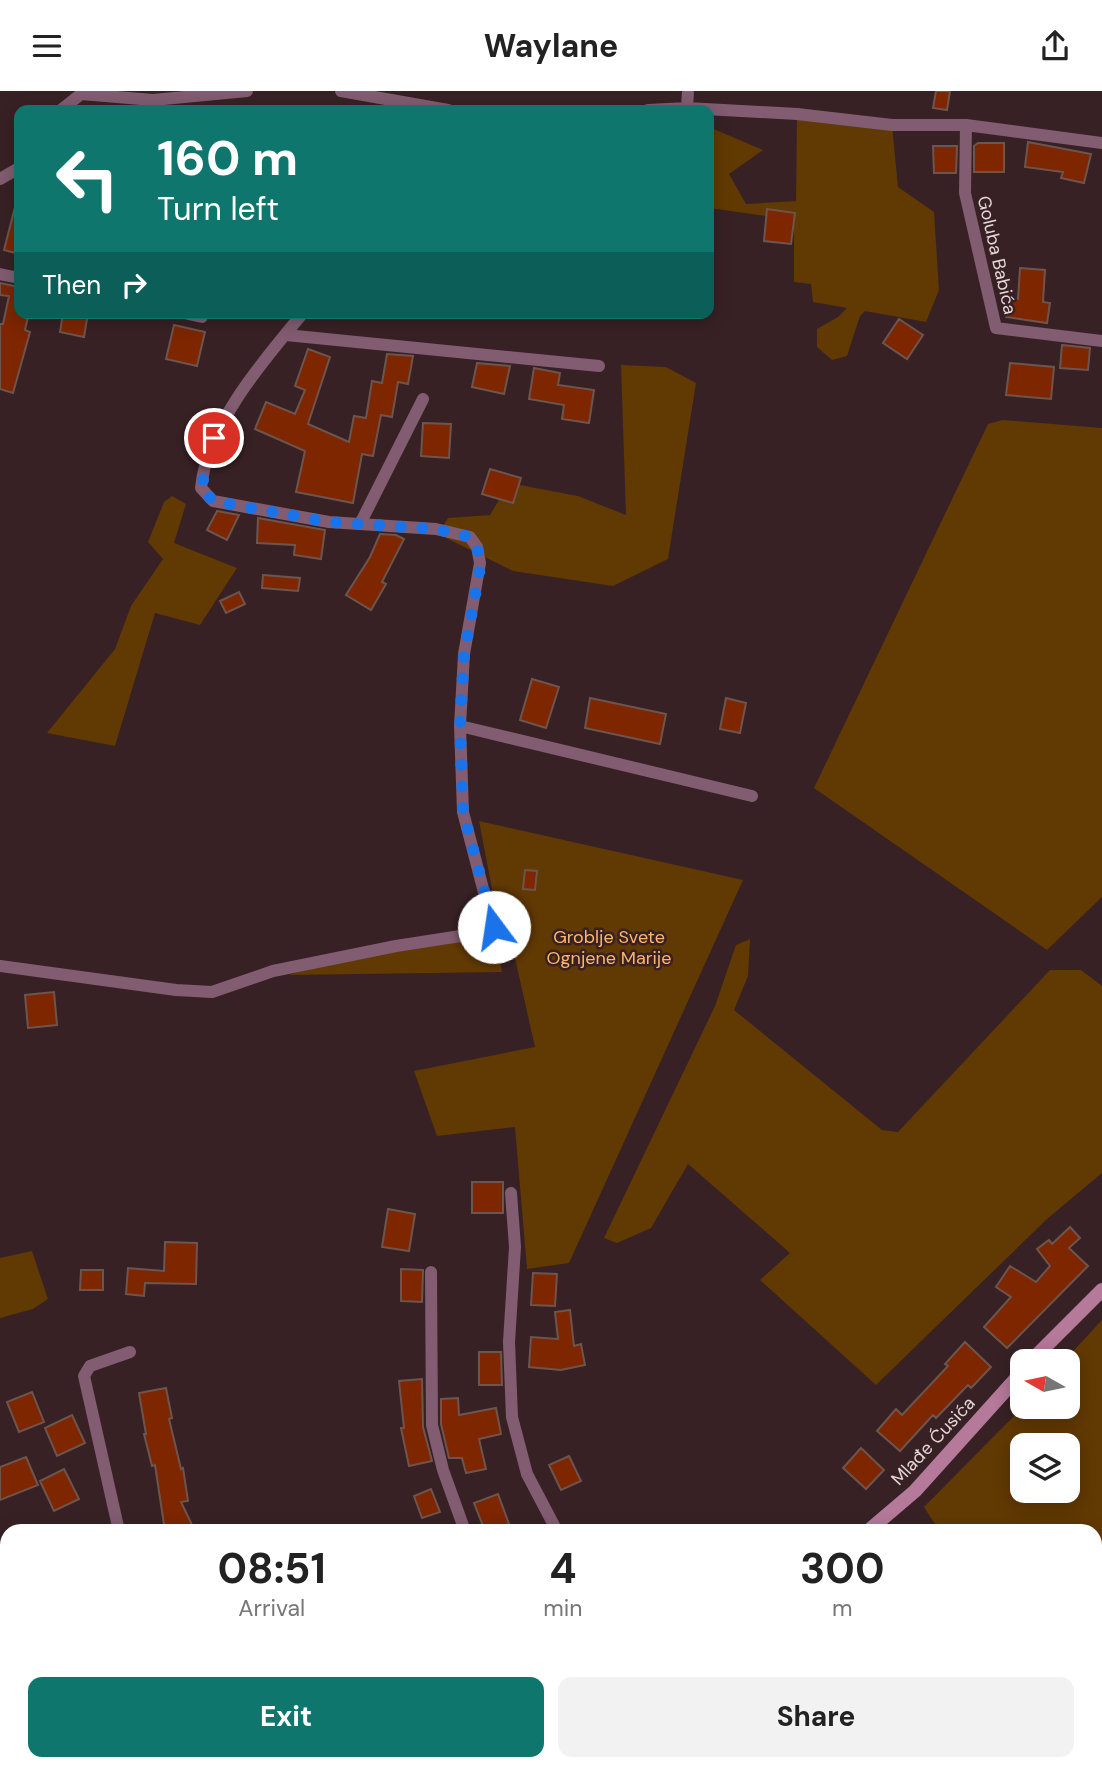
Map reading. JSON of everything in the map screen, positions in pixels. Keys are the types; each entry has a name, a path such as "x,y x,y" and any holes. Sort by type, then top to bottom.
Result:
{"street":[{"path":"68,105 82,94 153,100 247,91"},
{"path":"341,91 420,105"},
{"path":"714,109 797,114 892,125 965,125 1102,143"},
{"name":"Goluba Babića","path":"965,125 965,193 996,328 1102,341"},
{"path":"0,965 176,990 212,992 273,971 396,946 480,933 494,927 463,812 460,726 464,654 481,563 477,547 470,537 436,529 329,522 213,501 201,488 214,438 259,367 298,319"},
{"path":"286,335 599,366"},
{"path":"360,524 423,399"},
{"path":"460,726 752,796"},
{"path":"510,1193 514,1247 509,1342 512,1417 527,1474 552,1524"},
{"path":"431,1272 432,1425 443,1470 462,1524"},
{"path":"1043,1349 1102,1290"},
{"path":"117,1524 83,1376 90,1366 130,1352"},
{"name":"Mlađe Ćusića","path":"876,1524 915,1491 1010,1385"}],"green space":[{"path":"797,114 892,125 898,187 934,212 939,290 926,322 865,311 860,316 847,356 832,360 817,347 817,329 838,317 847,308 813,302 811,284 794,282 794,220 714,209 714,129 763,150 729,174 746,204 796,201"},
{"path":"621,365 666,367 696,383 668,559 613,586 513,571 438,534 448,518 490,515 509,483 578,496 626,515"},
{"path":"1003,420 1102,428 1102,897 1047,950 814,788 988,424"},
{"path":"172,496 186,504 174,543 237,568 200,625 155,613 115,746 47,733 115,649 131,606 163,559 148,542 164,502"},
{"name":"Groblje Svete Ognjene Marije","path":"479,821 743,880 569,1263 527,1269 515,1127 437,1136 414,1071 535,1047 503,905 493,894"},
{"path":"480,933 497,943 502,972 289,975 349,956"},
{"path":"750,939 748,976 734,1010 882,1130 898,1132 1050,970 1081,970 1102,986 1102,1173 1047,1219 876,1385 760,1280 790,1253 688,1164 651,1228 617,1243 604,1238 715,1006 736,945"},
{"path":"32,1251 48,1299 33,1309 0,1318 0,1258"},
{"path":"1102,1320 1102,1524 935,1524 924,1507 1011,1419 1080,1419 1080,1349 1075,1349"}],"building":[{"path":"936,91 950,91 947,110 933,108"},
{"path":"1028,142 1091,154 1084,183 1061,178 1063,172 1025,167"},
{"path":"978,143 1004,143 1004,172 974,172 974,146"},
{"path":"933,146 957,146 956,173 934,173"},
{"path":"767,209 795,213 791,244 764,241"},
{"path":"14,211 14,253 4,250"},
{"path":"1020,268 1045,270 1043,302 1050,303 1047,323 1006,317 1008,298 1018,299"},
{"path":"0,283 14,286 14,319 28,319 25,330 30,332 13,393 0,389 0,324 3,324 9,296 0,295"},
{"path":"62,319 87,319 84,337 60,332"},
{"path":"899,319 923,335 907,359 883,343"},
{"path":"174,325 205,332 197,366 166,359"},
{"path":"1062,345 1090,348 1088,370 1060,368"},
{"path":"308,349 330,357 308,424 349,442 354,416 366,418 372,381 382,383 387,354 413,356 408,384 398,382 392,417 381,415 373,456 362,454 353,503 296,492 305,451 255,429 266,402 295,414 305,390 295,386"},
{"path":"477,363 510,366 504,394 472,387"},
{"path":"1010,363 1054,367 1051,399 1006,395"},
{"path":"534,368 560,373 558,385 594,390 589,423 562,419 564,405 529,399"},
{"path":"423,423 451,424 449,458 421,456"},
{"path":"490,469 521,478 513,503 482,494"},
{"path":"217,511 239,515 227,540 207,530"},
{"path":"258,518 325,530 321,559 294,555 295,545 257,543"},
{"path":"380,534 396,535 404,539 382,582 386,584 371,610 346,595 370,557"},
{"path":"263,575 300,578 298,591 262,588"},
{"path":"239,592 245,604 226,613 220,601"},
{"path":"532,679 559,687 546,728 520,720"},
{"path":"590,698 666,714 660,744 585,728"},
{"path":"726,698 746,703 740,733 720,729"},
{"path":"525,870 537,871 535,890 523,889"},
{"path":"54,992 57,1025 28,1028 25,995"},
{"path":"472,1182 503,1182 503,1213 472,1213"},
{"path":"388,1209 415,1214 409,1251 382,1247"},
{"path":"1070,1227 1080,1238 1069,1248 1088,1266 1007,1348 984,1327 1011,1297 996,1287 1010,1266 1036,1282 1050,1266 1037,1249 1049,1240 1052,1244"},
{"path":"165,1242 197,1243 196,1284 145,1283 144,1296 126,1294 128,1268 164,1271"},
{"path":"401,1269 423,1270 422,1302 401,1301"},
{"path":"81,1270 103,1270 103,1290 80,1290"},
{"path":"533,1273 557,1274 555,1306 531,1305"},
{"path":"570,1310 574,1346 581,1344 585,1365 561,1370 529,1367 531,1337 558,1339 555,1312"},
{"path":"965,1342 991,1367 971,1388 968,1385 936,1418 933,1415 900,1451 877,1431 896,1409 902,1415 948,1366 945,1364"},
{"path":"479,1352 501,1352 502,1385 479,1385"},
{"path":"422,1379 423,1427 432,1461 409,1466 401,1428 404,1428 399,1381"},
{"path":"166,1388 172,1418 169,1419 181,1469 183,1468 188,1501 181,1502 192,1524 164,1524 155,1465 152,1466 144,1434 139,1393"},
{"path":"32,1392 44,1422 19,1432 7,1402"},
{"path":"458,1398 459,1415 496,1408 501,1434 479,1439 486,1469 466,1473 462,1458 449,1458 441,1424 441,1399"},
{"path":"72,1415 85,1443 57,1456 45,1428"},
{"path":"861,1448 884,1470 866,1489 843,1468"},
{"path":"569,1456 581,1481 561,1490 549,1465"},
{"path":"26,1457 38,1485 0,1500 0,1467"},
{"path":"64,1469 79,1499 54,1511 40,1481"},
{"path":"431,1489 440,1512 422,1518 414,1496"},
{"path":"498,1494 509,1524 482,1524 474,1503"}],"route":[{"path":"214,438 201,488 213,501 329,522 436,529 470,537 477,547 481,563 464,654 460,726 463,812 494,927"}]}
